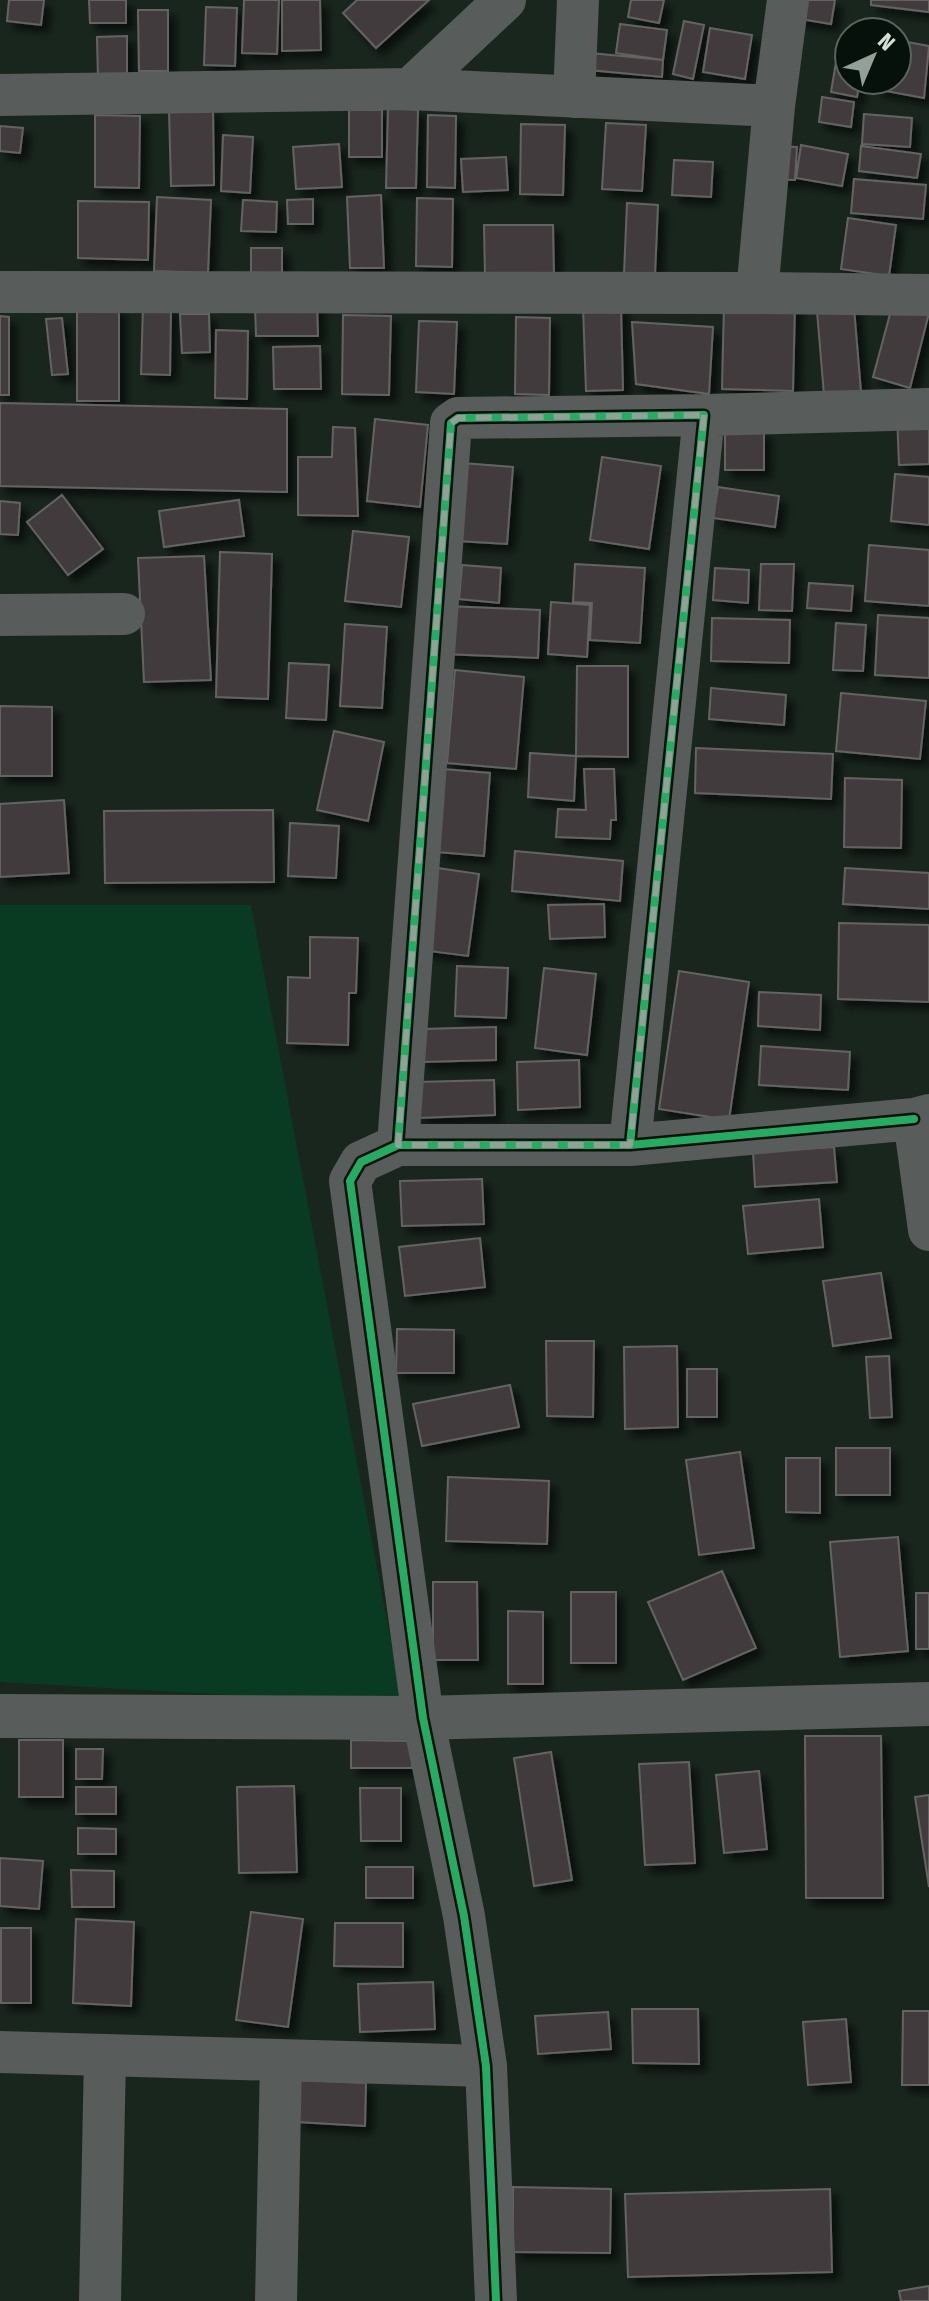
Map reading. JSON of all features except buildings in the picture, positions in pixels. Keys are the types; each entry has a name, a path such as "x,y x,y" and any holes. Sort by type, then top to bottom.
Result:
{"street":[{"path":"410,89 505,0"},
{"path":"574,97 578,0"},
{"path":"757,293 774,106 788,0"},
{"path":"0,95 410,89 774,106"},
{"path":"0,292 929,295"},
{"path":"398,1145 451,423 458,418 929,409"},
{"path":"630,1145 704,415"},
{"path":"0,615 124,614"},
{"path":"496,2301 486,2066 464,1916 423,1718 350,1181 361,1162 398,1145 630,1145 922,1117 929,1230"},
{"path":"0,1716 423,1718 929,1704"},
{"path":"0,2052 486,2066"},
{"path":"100,2301 105,2055"},
{"path":"276,2301 281,2060"}],"highlighted area":[{"path":"704,415 630,1145 398,1145 451,423 458,418"}],"green space":[{"path":"0,905 251,905 403,1705 0,1682"}],"cycle path":[{"path":"398,1145 451,423 458,418 704,415 630,1145"},
{"path":"496,2301 486,2066 464,1916 423,1718 350,1181 361,1162 398,1145 630,1145 914,1119"}]}
